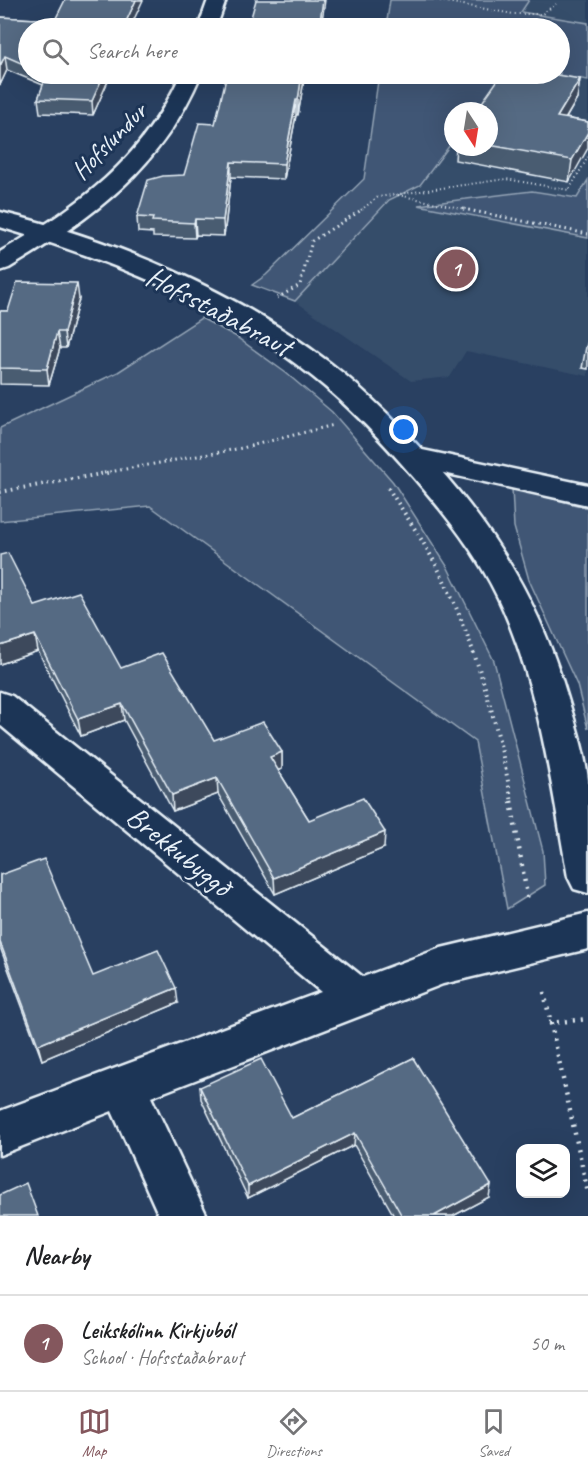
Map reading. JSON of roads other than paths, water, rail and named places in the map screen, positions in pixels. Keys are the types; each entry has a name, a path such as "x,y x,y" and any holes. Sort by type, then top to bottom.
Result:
{"street":[{"path":"211,18 217,0"},
{"name":"Hofslundur","path":"0,262 96,199 150,146 180,103 187,84"},
{"name":"Hofsstaðabraut","path":"0,219 47,232 156,274 247,320 308,360 353,398 413,457 461,512 500,571 524,618 559,734 588,876"},
{"path":"413,457 588,495"},
{"name":"Brekkubyggð","path":"0,705 357,997"},
{"path":"0,1133 441,966 588,931"},
{"path":"123,1086 183,1216"}],"place":[{"name":"Leikskólinn Kirkjuból","path":"456,269"}]}
